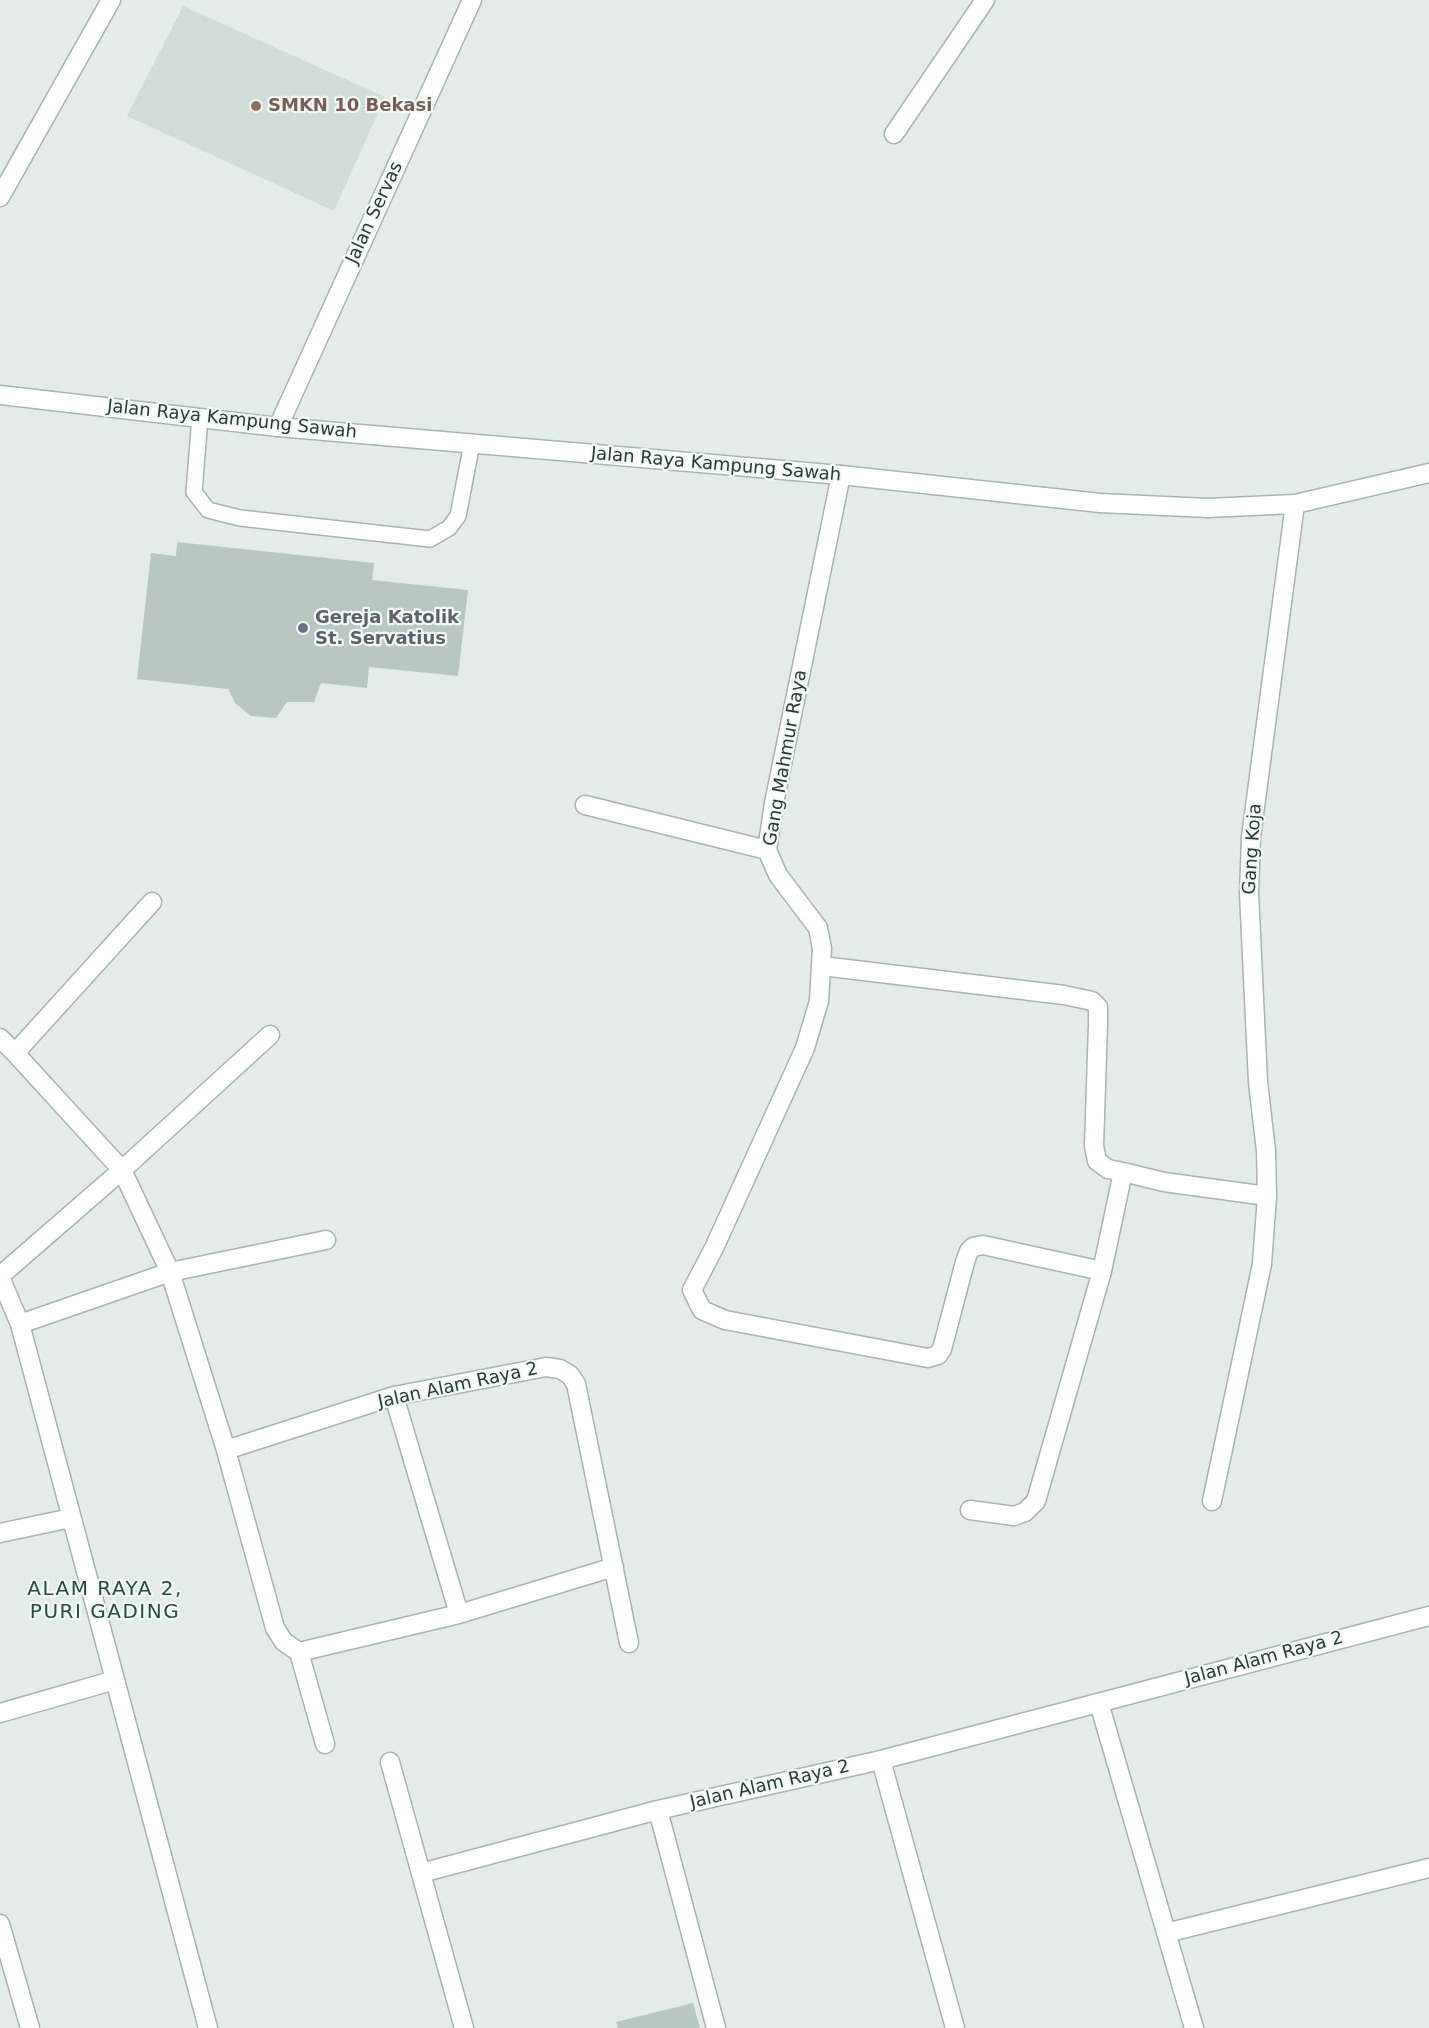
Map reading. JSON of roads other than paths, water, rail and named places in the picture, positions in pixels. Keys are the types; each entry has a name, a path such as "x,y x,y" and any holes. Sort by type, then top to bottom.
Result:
{"street":[{"path":"0,197 111,0"},
{"name":"Jalan Servas","path":"278,427 472,0"},
{"path":"894,134 985,0"},
{"name":"Jalan Raya Kampung Sawah","path":"0,395 278,427 842,475 1100,503 1208,508 1295,504 1429,473"},
{"name":"Gang Mahmur Raya","path":"842,475 774,803 767,849 778,875 818,928 822,948 819,1001 805,1048 714,1248 692,1290 702,1310 725,1320 928,1358 938,1355 942,1349 965,1262 973,1247 983,1245 1102,1271"},
{"name":"Gang Koja","path":"1212,1501 1262,1264 1267,1196 1266,1151 1258,1082 1249,892 1251,837 1295,504"},
{"path":"585,805 767,849"},
{"path":"15,1053 152,902"},
{"path":"822,966 1064,995 1092,1001 1098,1007 1094,1146 1097,1161 1108,1169 1164,1182 1267,1196"},
{"path":"208,2028 20,1324 0,1276 122,1170 270,1035"},
{"path":"0,1038 122,1170 170,1272 226,1450 275,1628 284,1642 299,1653 325,1744"},
{"path":"970,1510 1014,1516 1025,1512 1036,1501 1102,1271 1123,1172"},
{"path":"20,1324 170,1272 326,1240"},
{"name":"Jalan Alam Raya 2","path":"226,1450 394,1396 546,1367 560,1369 570,1375 576,1384 629,1642"},
{"path":"394,1396 459,1614"},
{"path":"0,1533 71,1518"},
{"path":"299,1653 459,1614 614,1567"},
{"name":"Jalan Alam Raya 2","path":"421,1873 658,1810 881,1760 1429,1616"},
{"path":"0,1713 114,1680"},
{"path":"1099,1703 1194,2028"},
{"path":"881,1760 955,2028"},
{"path":"390,1762 464,2028"},
{"path":"658,1810 716,2028"},
{"path":"1166,1933 1429,1868"},
{"path":"0,1924 30,2028"}],"lane":[{"path":"200,417 194,492 208,510 240,518 430,539 448,528 458,516 472,443"}],"place":[{"name":"SMKN 10 Bekasi","path":"256,106"},
{"name":"Gereja Katolik St. Servatius","path":"303,628"}],"district":[{"name":"ALAM RAYA 2, PURI GADING","path":"105,1602"}]}
